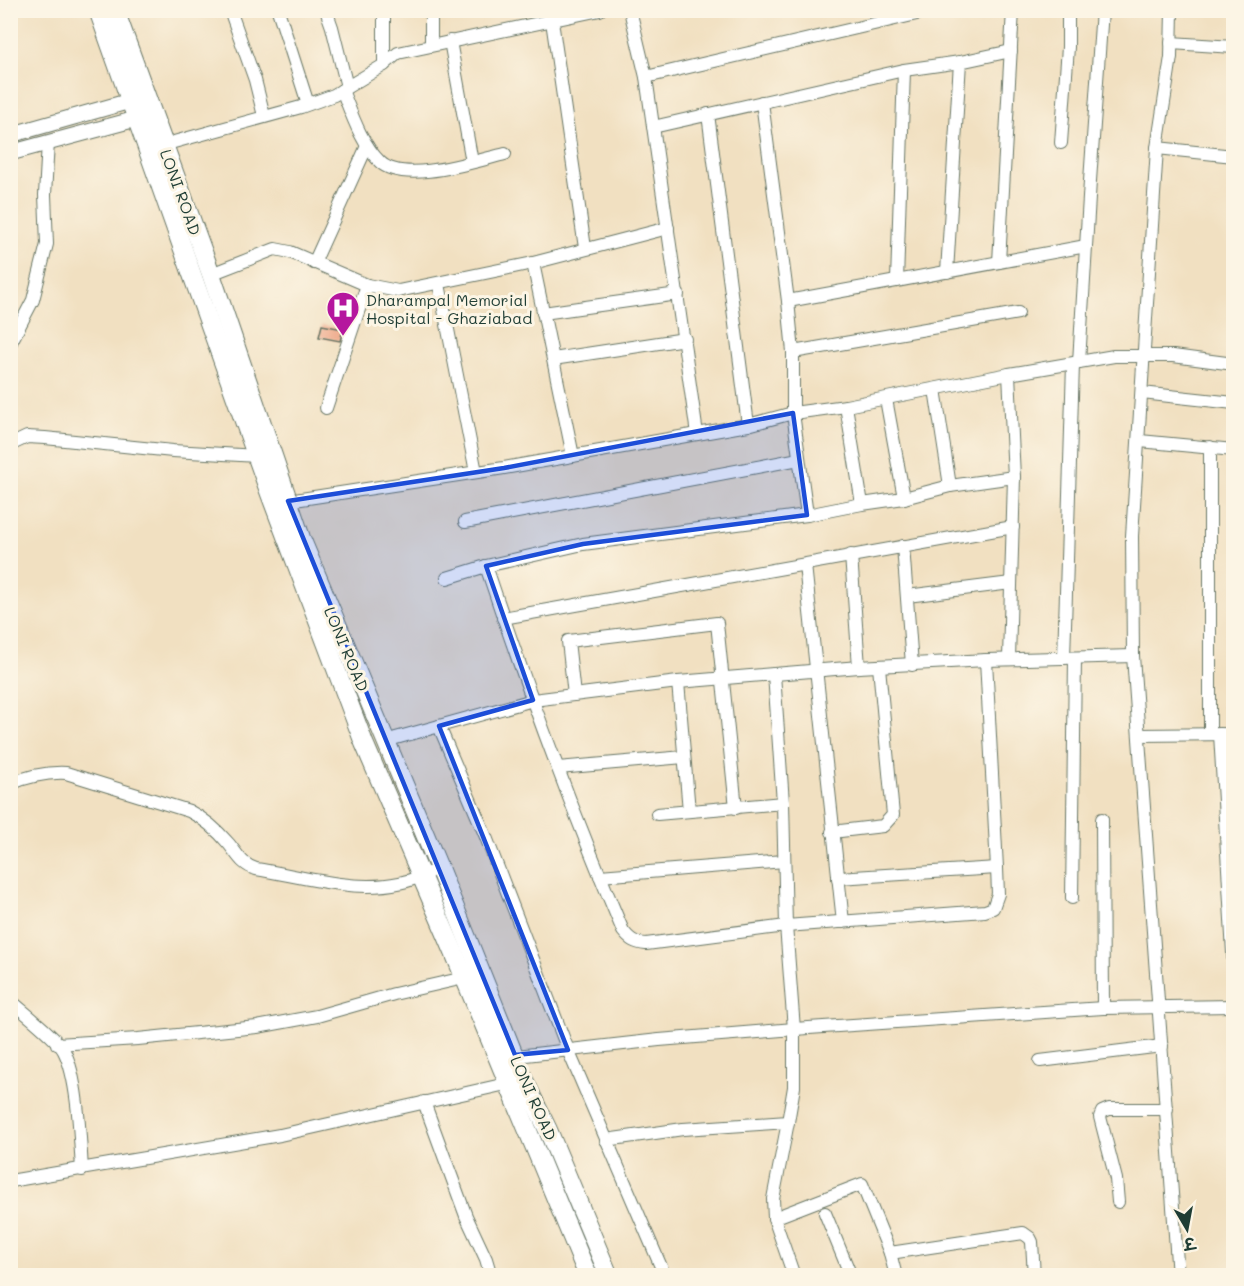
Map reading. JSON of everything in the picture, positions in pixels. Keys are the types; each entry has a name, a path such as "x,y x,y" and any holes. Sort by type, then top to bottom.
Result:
{"highway":[{"name":"LONI ROAD","path":"98,10 257,456 364,743 464,978 506,1057"},
{"name":"LONI ROAD","path":"115,10 211,274 301,538 439,868 506,1057 588,1275"},
{"name":"LONI ROAD","path":"516,1081 548,1130 609,1275"}],"main road":[{"path":"10,135 130,101"},
{"path":"10,153 136,119"}],"street":[{"path":"230,10 255,80 264,116"},
{"path":"278,10 308,104"},
{"path":"326,10 337,42 345,88 367,146 382,164 397,171 414,173 505,154"},
{"path":"384,10 384,65"},
{"path":"430,10 431,45"},
{"path":"163,145 308,104 345,88 384,65 398,53 600,10"},
{"path":"630,10 646,77 697,434"},
{"path":"646,77 934,10"},
{"path":"999,262 1013,10"},
{"path":"1061,143 1068,47 1068,10"},
{"path":"1072,898 1069,658 1076,363 1102,10"},
{"path":"1172,10 1171,43 1157,148 1140,441 1132,536 1133,656 1178,1275"},
{"path":"552,21 585,248"},
{"path":"450,41 472,162"},
{"path":"1171,43 1233,47"},
{"path":"653,127 904,70 960,62 1011,51"},
{"path":"947,272 960,62"},
{"path":"897,281 904,70"},
{"path":"762,102 788,301 793,352 793,414 807,515"},
{"path":"708,114 748,425"},
{"path":"10,344 14,329 33,300 46,244 45,195 48,142"},
{"path":"314,263 367,146"},
{"path":"1157,148 1233,156"},
{"path":"211,274 275,249 290,252 367,285 398,291 533,263 668,228"},
{"path":"788,301 1086,246"},
{"path":"533,263 573,456"},
{"path":"439,284 476,472"},
{"path":"326,408 367,285"},
{"path":"543,313 678,294"},
{"path":"793,352 1018,313"},
{"path":"553,359 685,339"},
{"path":"288,501 573,456 1114,356 1173,356 1233,364"},
{"path":"1009,374 1014,477 1010,659"},
{"path":"935,390 950,486"},
{"path":"1142,393 1233,404"},
{"path":"886,399 904,498"},
{"path":"846,406 862,504"},
{"path":"10,445 27,437 173,451 257,456"},
{"path":"1140,441 1233,450"},
{"path":"1210,447 1215,734 1229,817 1233,970"},
{"path":"465,522 799,459"},
{"path":"447,578 486,566 583,544 807,515 904,498 950,486 1014,477"},
{"path":"503,618 1013,527"},
{"path":"903,546 912,665"},
{"path":"851,555 859,667"},
{"path":"804,565 843,922"},
{"path":"486,566 558,768 600,876 623,931 636,943 646,944 786,926 985,911 993,908 996,901 997,868 986,660"},
{"path":"907,596 1011,583"},
{"path":"574,695 568,641 717,623 736,808"},
{"path":"385,741 533,700 678,682 859,667 1010,659 1133,656"},
{"path":"832,832 883,826 893,815 879,667"},
{"path":"774,674 783,803 786,926 794,1029 794,1087 773,1199 774,1218 794,1275"},
{"path":"678,682 689,811"},
{"path":"439,726 486,837 568,1050 665,1275"},
{"path":"1139,735 1233,734"},
{"path":"558,768 684,757"},
{"path":"10,784 27,777 66,773 189,811 205,820 216,830 243,863 256,869 369,887 393,885 421,877 439,868"},
{"path":"657,814 783,803"},
{"path":"1102,819 1103,1008"},
{"path":"600,876 784,861"},
{"path":"838,878 997,868"},
{"path":"57,1044 138,1040 257,1027 317,1016 394,994 464,978"},
{"path":"10,1000 63,1050 72,1078 77,1108 82,1170"},
{"path":"506,1057 659,1040 794,1029 1103,1008 1233,1006"},
{"path":"1040,1061 1161,1046"},
{"path":"10,1181 280,1135 516,1081"},
{"path":"424,1102 466,1216 486,1259 490,1275"},
{"path":"1118,1202 1116,1179 1100,1117 1102,1112 1109,1108 1167,1109"},
{"path":"606,1140 683,1129 788,1122"},
{"path":"774,1218 862,1184 890,1253 896,1275"},
{"path":"825,1213 851,1275"},
{"path":"890,1253 1023,1233 1032,1242 1034,1275"}],"highlighted area":[{"path":"793,413 807,515 583,544 486,566 533,700 439,726 568,1050 515,1055 288,501 504,468"}],"building":[{"path":"322,325 343,329 340,341 319,337"}],"place":[{"name":"Dharampal Memorial Hospital - Ghaziabad","path":"343,337"}]}
